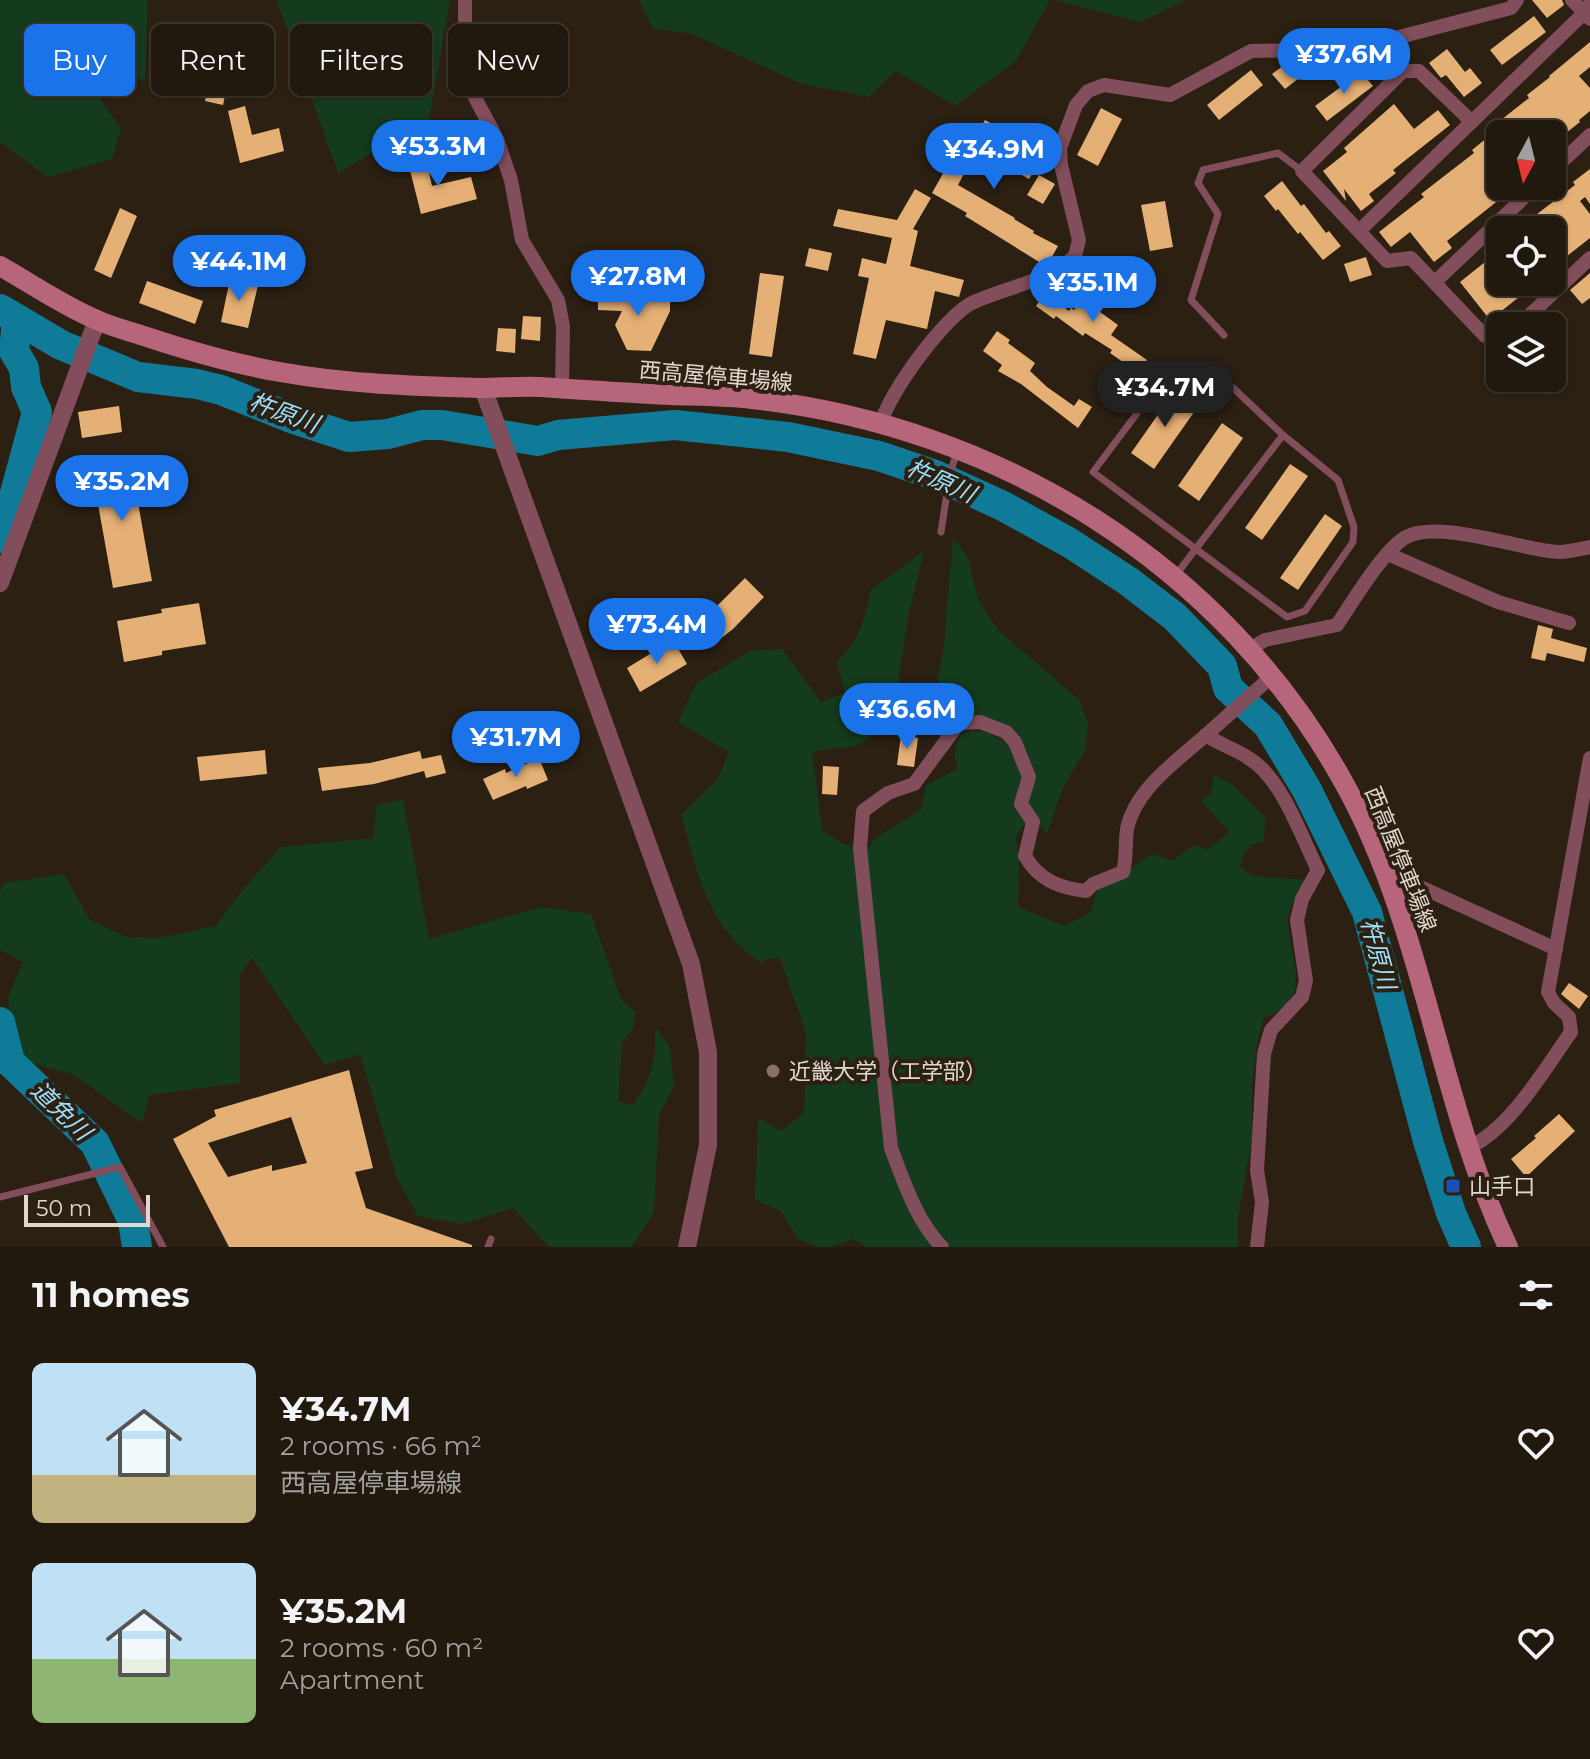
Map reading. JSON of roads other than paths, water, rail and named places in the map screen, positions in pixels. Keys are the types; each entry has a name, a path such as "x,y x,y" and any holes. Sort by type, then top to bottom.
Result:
{"main road":[{"name":"西高屋停車場線","path":"0,266 97,320 200,354 283,372 380,384 751,398 845,414 881,424 993,462 1065,499 1129,541 1174,578 1248,650 1308,724 1345,784 1376,849 1410,941 1468,1148 1508,1247"}],"street":[{"path":"465,0 465,72 502,152 511,180 522,240 558,300 563,326 562,390"},
{"path":"881,424 889,401 950,317 970,303 1051,273 1075,256 1079,240 1061,165 1060,148 1076,105 1088,91 1104,85 1170,95 1251,51 1353,49 1511,8 1517,0"},
{"path":"1359,231 1584,10"},
{"path":"1472,122 1419,71 1403,71 1302,171 1387,261 1411,258 1486,336"},
{"path":"1566,158 1590,135"},
{"path":"1436,281 1521,200"},
{"path":"1533,312 1590,258"},
{"path":"0,583 97,320"},
{"path":"483,388 691,964 708,1052 708,1145 687,1247"},
{"path":"1248,650 1265,640 1337,625 1388,554 1406,537 1426,532 1468,535 1561,552 1590,547"},
{"path":"1388,554 1498,602 1569,623"},
{"path":"942,1247 929,1234 905,1187 891,1148 860,848 863,811 888,793 914,784 959,723 980,722 1006,732 1015,742 1029,777 1021,804 1033,822 1025,856 1033,870 1047,881 1067,889 1086,891 1093,884 1123,872 1128,827 1153,780 1271,677"},
{"path":"1206,735 1219,745 1250,759 1272,778 1318,870 1302,899 1297,920 1306,981 1302,997 1271,1030 1264,1054 1257,1170 1262,1202 1257,1247"},
{"path":"1468,1148 1489,1138 1536,1083 1571,1032 1569,1017 1554,1003 1548,992 1585,812 1590,758"},
{"path":"1390,887 1414,884 1556,949"}],"lane":[{"path":"1224,335 1191,300 1218,214 1198,183 1203,170 1278,153 1302,171"},
{"path":"1162,380 1230,385 1283,435 1338,480 1354,527 1353,542 1305,611 1287,617 1196,550 1093,472 1162,380"},
{"path":"1174,578 1283,435"},
{"path":"941,532 950,473 958,449"},
{"path":"0,1197 120,1167 163,1247"}],"waterway":[{"name":"杵原川","path":"0,309 61,345 138,377 221,390 349,437 388,434 422,425 442,425 538,441 558,435 675,425 788,437 879,456 935,475 1003,506 1070,543 1175,617 1222,666 1228,688 1268,725 1307,790 1367,912 1428,1141 1451,1213 1466,1247"},
{"path":"0,538 37,412 26,387 24,368 14,351 17,320"},
{"name":"道免川","path":"0,1022 10,1062 95,1143 133,1221 137,1247"}],"place":[{"name":"近畿大学（工学部）","path":"773,1071"},
{"name":"山手口","path":"1453,1186"}]}
